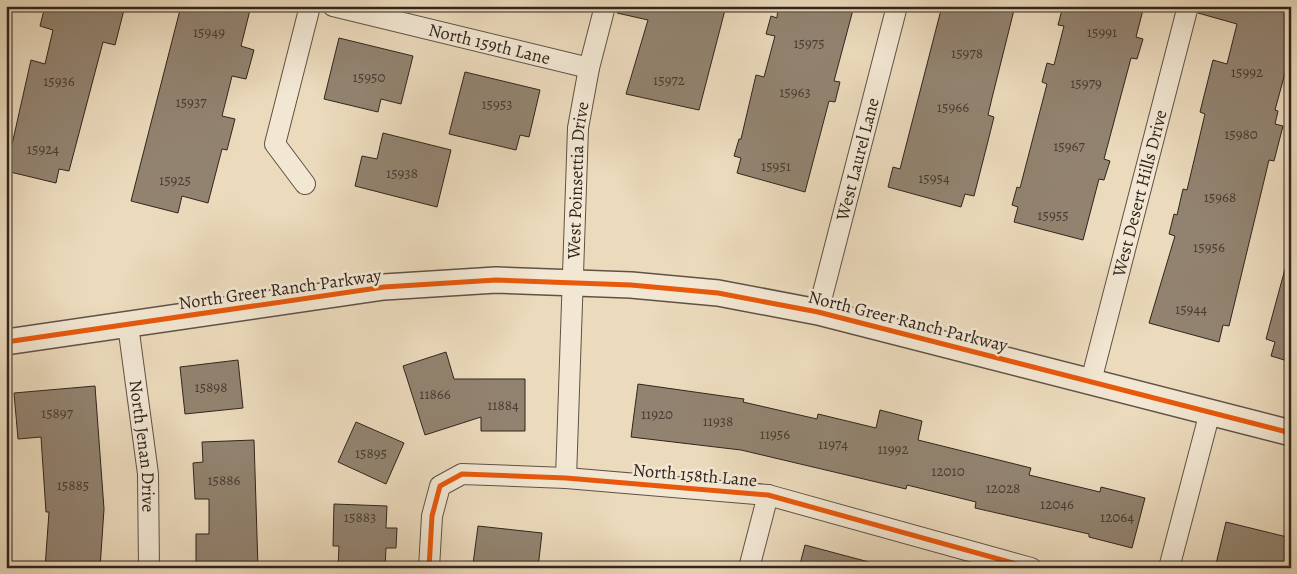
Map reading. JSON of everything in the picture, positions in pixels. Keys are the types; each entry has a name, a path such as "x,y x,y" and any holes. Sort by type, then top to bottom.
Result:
{"street":[{"path":"305,184 275,144 310,6"},
{"name":"North 159th Lane","path":"333,6 589,68"},
{"name":"West Poinsettia Drive","path":"566,478 578,128 589,68 605,6"},
{"name":"West Laurel Lane","path":"818,312 897,6"},
{"name":"West Desert Hills Drive","path":"1091,381 1188,6"},
{"name":"North Greer Ranch Parkway","path":"6,342 384,287 496,280 631,285 718,294 818,312 1291,433"},
{"name":"North Jenan Drive","path":"128,325 148,474 149,568"},
{"path":"1169,568 1210,412"},
{"name":"North 158th Lane","path":"429,568 432,516 440,486 462,474 566,478 768,495 1031,568"},
{"path":"749,568 768,495"}],"building":[{"path":"45,6 125,6 115,45 103,42 69,171 59,169 56,183 6,171 31,60 45,64 53,30 40,26"},
{"path":"181,6 251,6 241,46 254,50 246,79 232,76 222,116 235,119 227,150 222,149 208,203 182,196 178,213 131,201"},
{"path":"618,6 726,6 699,110 626,94 648,20 617,13"},
{"path":"778,6 854,6 834,81 840,82 835,102 829,101 805,192 737,173 741,158 734,156 739,139 741,139 756,75 764,77 775,36 766,34 771,16 777,18"},
{"path":"942,6 1015,6 988,115 994,117 974,196 965,194 961,207 888,187 893,167 900,169"},
{"path":"1063,6 1129,6 1143,10 1136,37 1143,39 1137,59 1131,58 1104,159 1110,161 1104,180 1099,179 1083,240 1014,222 1018,207 1012,205 1017,187 1020,188 1047,84 1042,82 1047,63 1054,65 1064,26 1058,25"},
{"path":"1200,6 1291,6 1291,51 1275,110 1278,111 1275,124 1283,126 1274,161 1269,160 1229,326 1223,325 1219,342 1149,323 1175,236 1169,234 1174,214 1177,215 1183,189 1187,190 1205,114 1200,112 1213,60 1227,64 1237,24 1198,13"},
{"path":"339,38 413,56 401,104 381,99 378,112 324,99"},
{"path":"465,72 540,90 529,137 520,135 516,150 449,134"},
{"path":"383,133 451,150 437,207 355,186 362,156 377,159"},
{"path":"1285,269 1291,270 1291,362 1271,356 1275,342 1266,339"},
{"path":"446,352 454,379 525,379 525,431 481,431 481,417 425,435 403,366"},
{"path":"238,360 243,408 185,414 180,367"},
{"path":"638,384 744,399 743,402 817,419 818,414 876,428 880,410 922,421 918,440 1031,468 1029,475 1100,492 1101,487 1145,498 1132,548 1089,537 1089,534 975,508 976,502 907,485 906,489 741,450 631,437"},
{"path":"95,386 104,509 100,568 45,568 49,512 46,512 41,437 18,439 14,393"},
{"path":"356,422 404,443 386,484 338,462"},
{"path":"254,440 258,568 196,568 196,534 209,534 209,499 195,499 193,463 203,462 202,442"},
{"path":"334,504 387,506 386,528 397,528 396,548 386,548 385,568 338,568 339,546 333,546"},
{"path":"1226,522 1291,538 1291,568 1215,568"},
{"path":"478,526 542,533 538,568 473,564"},
{"path":"805,545 869,562 868,568 799,568"}],"cycle path":[{"path":"6,342 384,287 496,280 631,285 718,293 818,312 1291,433"},
{"path":"429,568 432,516 440,486 462,474 566,478 768,495 1031,568"}]}
